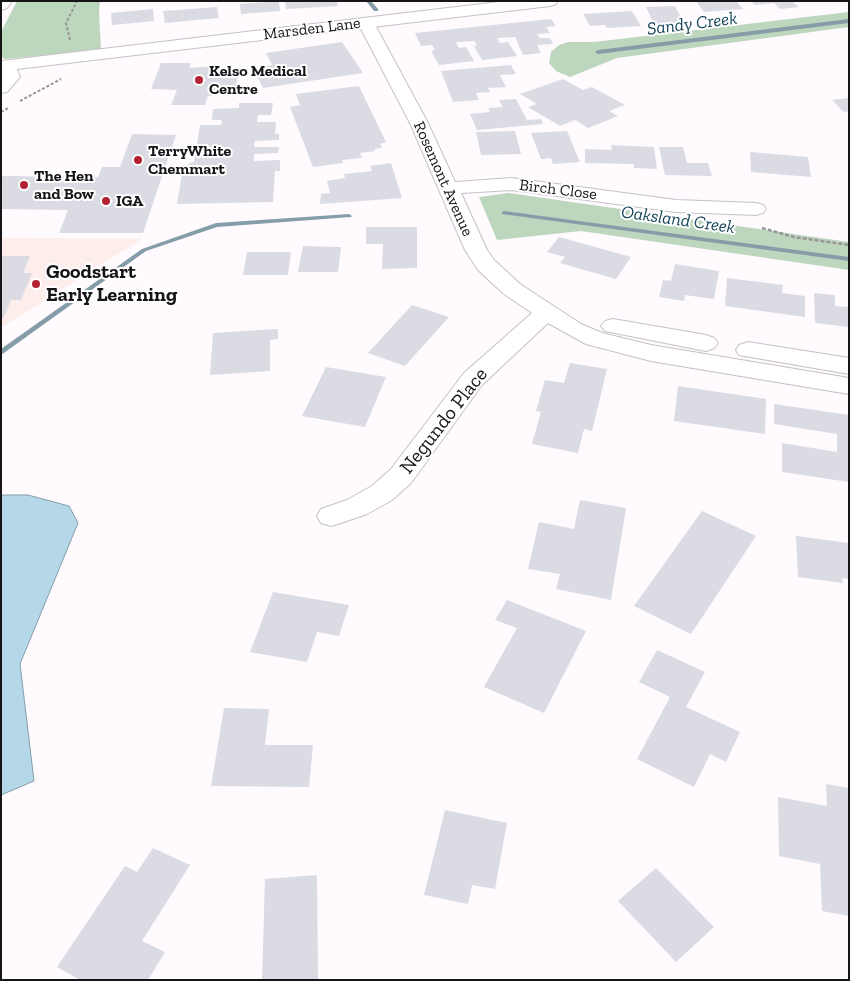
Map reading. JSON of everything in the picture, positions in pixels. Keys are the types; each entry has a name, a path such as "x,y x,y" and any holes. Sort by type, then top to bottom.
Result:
{"street":[{"path":"1,5 4,1"},
{"name":"Marsden Lane","path":"1,66 550,1"},
{"name":"Rosemont Avenue","path":"366,23 419,123 469,235 486,265 512,289 573,329 594,339 619,346 849,386"},
{"name":"Marsden Lane","path":"4,86 36,70 74,57"},
{"path":"1,66 11,74 11,77 4,86"},
{"name":"Birch Close","path":"449,188 512,184 676,206 756,209"},
{"name":"Rosemont Avenue","path":"548,311 640,331 849,366"},
{"name":"Negundo Place","path":"331,516 357,507 382,493 402,476 473,379 548,311"}],"path":[{"path":"74,57 66,23 77,1"},
{"path":"16,103 66,77"},
{"path":"1,112 9,107"},
{"path":"756,209 760,226 766,230 794,237 849,245"}],"shaded area":[{"name":"Goodstart Early Learning","path":"1,238 142,239 1,328"}],"green space":[{"path":"17,1 100,1 101,50 5,59 1,57 1,32"},
{"path":"849,12 849,27 617,58 570,77 556,71 549,63 551,52 559,45 568,42 594,42"},
{"path":"509,193 849,242 849,270 581,231 497,240 479,197"}],"water":[{"path":"1,495 28,495 69,506 78,523 20,664 34,781 1,795"}],"building":[{"path":"279,1 280,11 241,14 240,4"},
{"path":"285,1 337,1 338,6 286,9"},
{"path":"696,1 736,1 743,9 704,12"},
{"path":"751,1 792,1 799,7 780,9 774,3 755,5"},
{"path":"675,6 685,25 655,26 646,7"},
{"path":"217,7 219,18 165,23 163,11"},
{"path":"153,9 154,21 112,25 111,13"},
{"path":"632,11 641,26 607,28 605,25 590,26 583,14"},
{"path":"551,19 556,26 546,27 550,33 537,34 540,38 550,38 553,44 537,45 541,53 523,55 515,37 497,38 500,43 508,42 517,56 482,60 474,46 477,45 474,41 456,42 459,48 466,47 474,61 439,65 431,51 435,50 432,45 421,46 415,33"},
{"path":"342,42 363,73 263,88 253,68 272,65 266,53"},
{"name":"Kelso Medical Centre","path":"161,63 191,63 189,68 215,66 214,69 224,69 223,73 239,73 234,92 218,92 217,96 208,96 205,105 171,105 177,90 151,89"},
{"path":"511,65 516,74 500,75 506,87 488,88 490,92 476,93 479,100 453,102 441,71"},
{"path":"563,79 583,90 592,87 625,105 609,111 618,116 588,128 575,120 560,126 528,107 537,104 520,94"},
{"path":"359,86 386,142 380,144 382,148 374,149 375,151 360,153 362,158 342,160 343,163 313,167 290,107 300,105 296,94"},
{"path":"849,98 849,111 844,112 832,100"},
{"path":"516,99 527,120 541,119 543,124 477,130 470,114 490,112 488,108 503,107 499,100"},
{"path":"239,103 273,103 271,115 258,115 257,122 276,122 275,134 279,134 279,140 255,141 254,147 279,147 278,153 254,154 254,161 280,160 280,171 275,171 273,202 177,204 182,174 187,174 189,163 194,162 200,125 221,125 222,120 212,120 213,109 239,108"},
{"path":"515,131 521,154 481,155 476,132"},
{"path":"567,131 580,162 553,164 551,158 541,159 531,133"},
{"path":"132,134 176,135 143,233 59,233 68,210 1,209 1,176 98,177 102,167 120,167"},
{"path":"611,145 654,147 657,169 634,168 634,164 585,163 585,149 612,150"},
{"path":"659,147 683,147 687,163 708,163 712,176 665,175"},
{"path":"750,152 808,157 811,177 751,172"},
{"path":"391,163 402,198 320,204 321,194 330,193 327,181 345,178 344,174 372,171 370,166"},
{"path":"366,227 417,227 417,268 382,269 383,244 366,244"},
{"path":"559,237 631,257 616,279 560,263 565,257 547,252"},
{"path":"303,246 341,247 338,272 298,272"},
{"path":"247,252 291,252 288,275 243,275"},
{"path":"1,256 30,256 23,273 32,273 21,300 11,300 3,319 1,319"},
{"path":"675,264 719,271 714,299 685,295 684,301 659,297 663,280 671,281"},
{"path":"727,278 783,285 782,293 805,296 805,317 725,306"},
{"path":"814,293 835,295 835,306 849,307 849,327 815,323"},
{"path":"412,305 449,317 405,366 368,353"},
{"path":"278,329 278,339 270,340 270,371 210,375 213,333"},
{"path":"570,363 607,369 592,431 584,429 578,453 532,444 541,412 536,411 545,380 564,383"},
{"path":"326,367 386,377 365,427 302,416"},
{"path":"678,386 766,399 765,434 674,421"},
{"path":"774,404 849,415 849,482 782,472 782,443 837,452 837,434 774,424"},
{"path":"580,500 626,508 611,600 556,589 560,574 528,569 539,522 574,529"},
{"path":"702,511 756,536 691,634 634,606"},
{"path":"796,536 849,543 849,579 842,578 843,583 798,577"},
{"path":"273,592 349,605 339,636 317,632 307,662 250,652"},
{"path":"507,600 586,631 544,713 484,687 517,628 495,620"},
{"path":"657,650 705,672 686,707 740,732 726,762 710,754 694,787 637,759 670,697 639,682"},
{"path":"224,708 269,709 265,745 313,745 309,787 211,786"},
{"path":"826,784 849,788 849,916 822,911 820,864 779,856 778,797 827,806"},
{"path":"445,810 507,823 495,889 472,885 468,904 424,895"},
{"path":"153,848 190,865 142,941 165,952 148,980 80,980 57,967 125,866 137,872"},
{"path":"656,868 714,927 676,962 618,901"},
{"path":"317,875 318,980 262,980 265,879"}],"waterway":[{"name":"Sandy Creek","path":"368,1 376,10"},
{"name":"Sandy Creek","path":"598,52 849,21"},
{"name":"Oaksland Creek","path":"504,213 849,259"},
{"name":"Oaksland Creek","path":"1,353 144,250 216,225 349,216"}],"place":[{"name":"Kelso Medical Centre","path":"199,80"},
{"name":"TerryWhite Chemmart","path":"138,160"},
{"name":"The Hen and Bow","path":"24,185"},
{"name":"IGA","path":"106,201"},
{"name":"Goodstart Early Learning","path":"36,284"}]}
